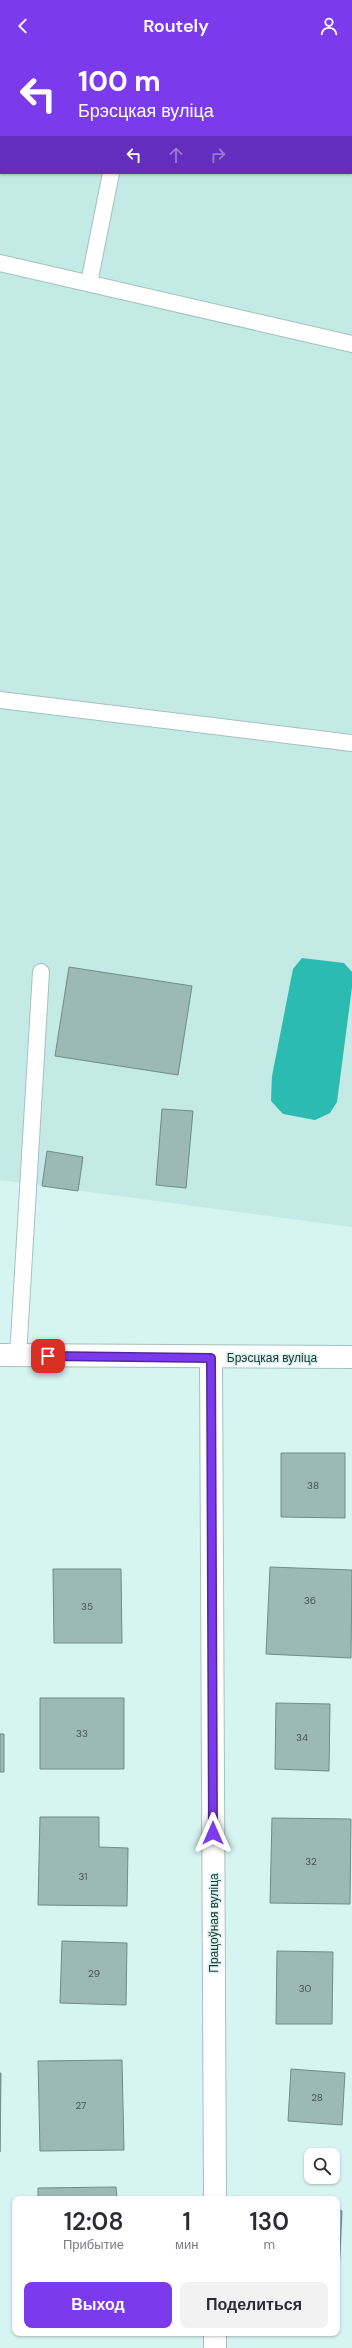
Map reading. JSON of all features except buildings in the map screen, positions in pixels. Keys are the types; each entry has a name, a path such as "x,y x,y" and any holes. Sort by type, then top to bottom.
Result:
{"street":[{"name":"Брэсцкая вуліца","path":"9,1356 211,1358 352,1357"},
{"name":"Працоўная вуліца","path":"211,1358 215,2196"},
{"path":"215,2336 216,2348"}],"lane":[{"path":"89,283 111,174"},
{"path":"0,263 352,344"},
{"path":"0,700 352,743"},
{"path":"9,1356 41,972"}],"shaded area":[{"path":"0,174 352,174 352,1227 0,1180"}],"water":[{"path":"302,958 344,963 352,972 352,987 337,1102 330,1113 315,1120 283,1114 271,1101 272,1076 293,969"}],"route":[{"path":"48,1356 211,1358 213,1833"}]}
